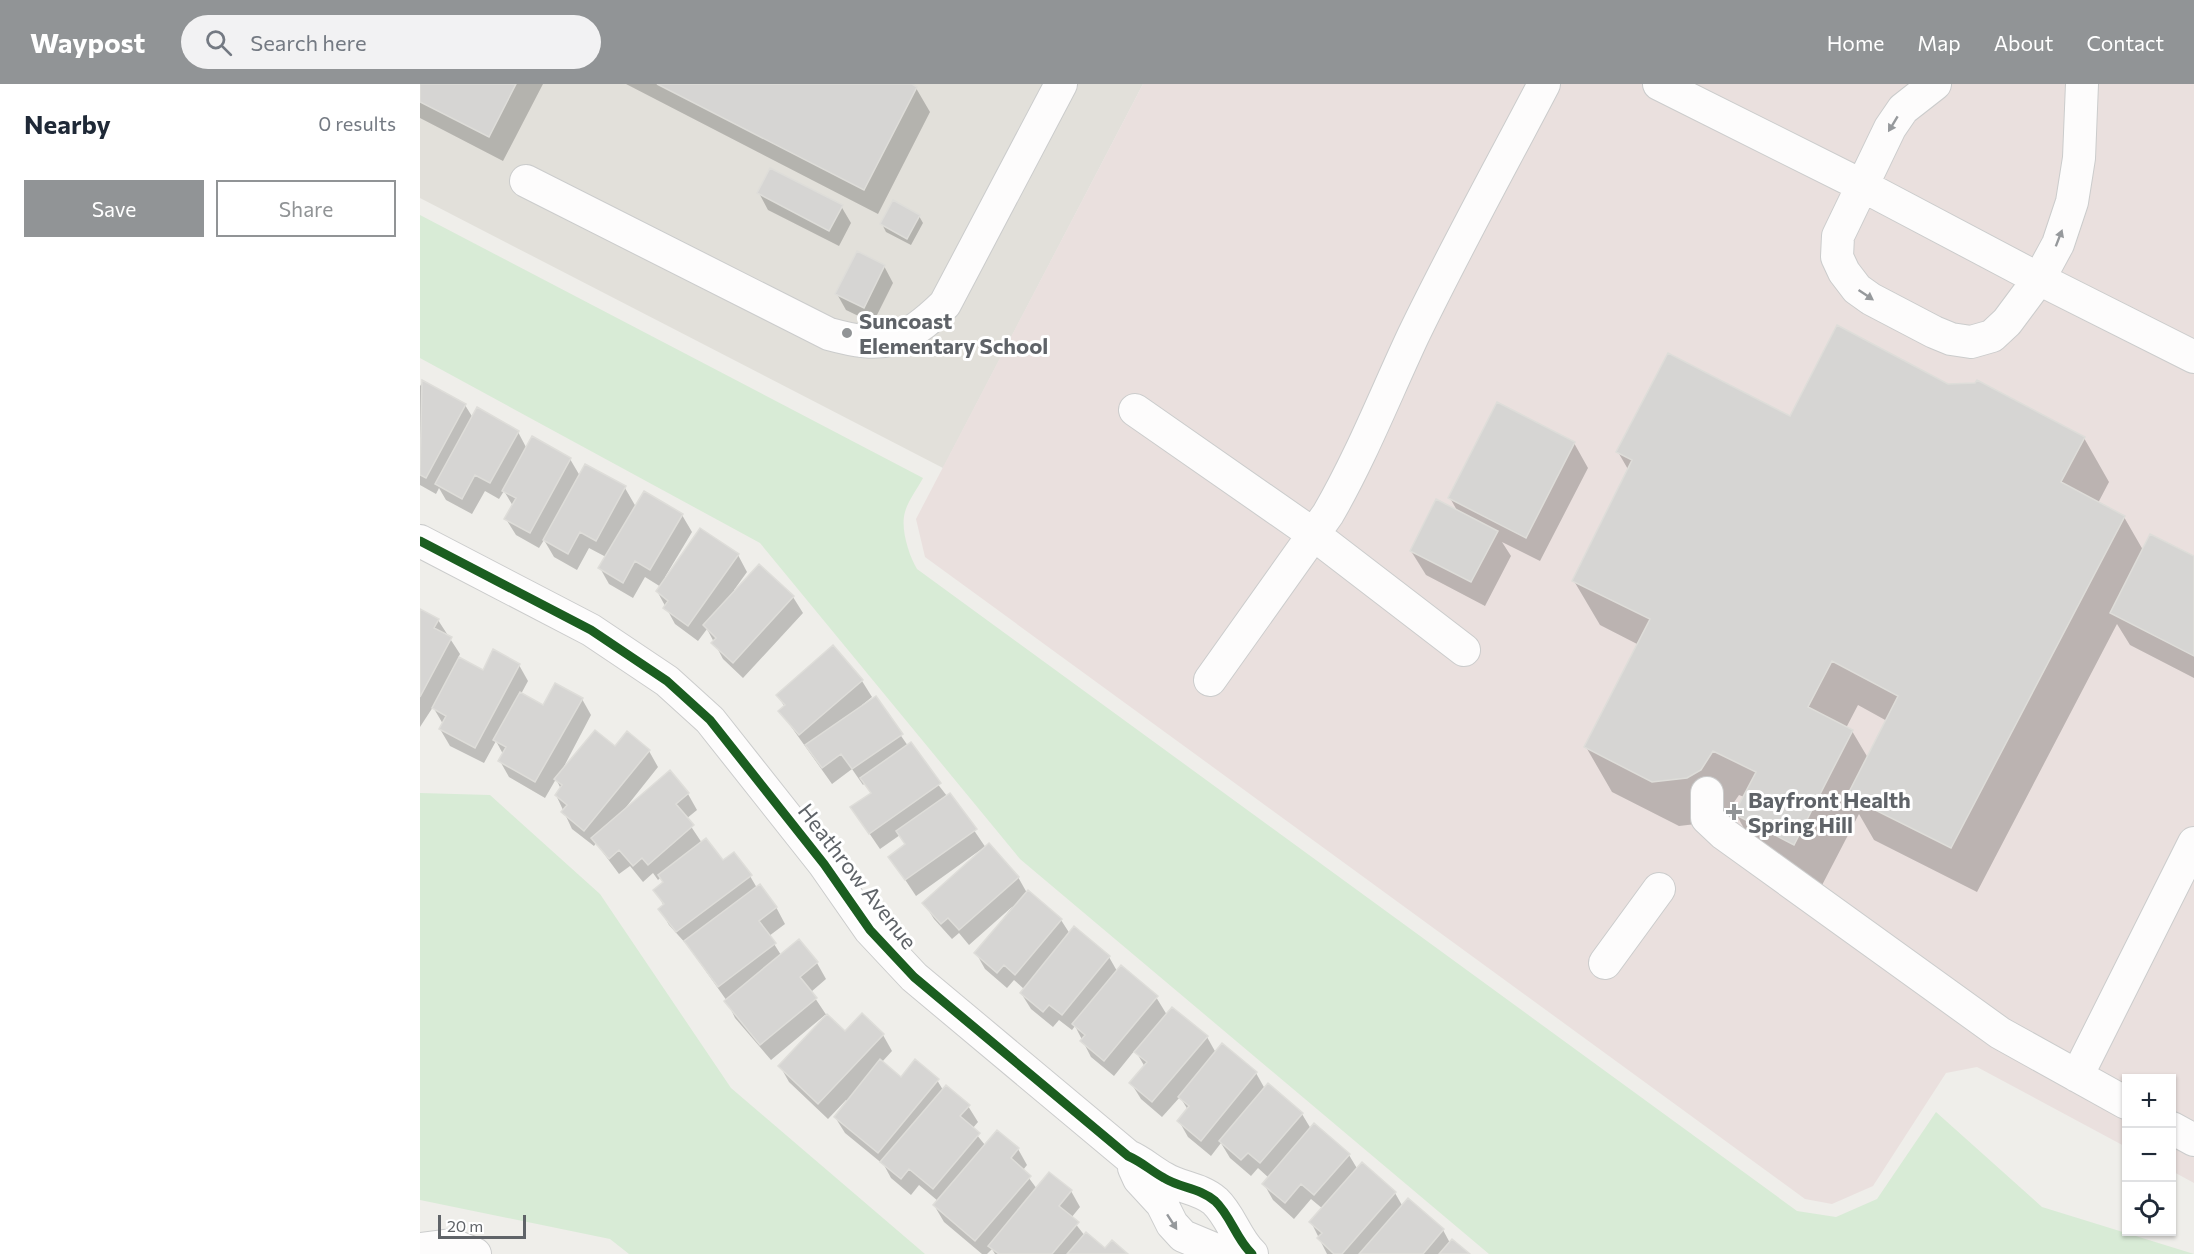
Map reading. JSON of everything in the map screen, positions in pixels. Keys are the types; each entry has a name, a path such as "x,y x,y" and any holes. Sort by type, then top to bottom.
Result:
{"street":[{"path":"526,182 829,334 863,344 898,338 921,327 945,304 1061,84"},
{"path":"1210,680 1339,494 1363,450 1413,337 1544,84"},
{"path":"1659,84 1863,186 2039,279 2193,354"},
{"path":"1935,84 1902,109 1890,128 1838,236 1837,257 1844,272 1857,289 1871,299 1934,332 1951,339 1971,342 1992,336 2007,322 2039,279 2058,244 2072,202 2079,158 2082,84"},
{"path":"1134,410 1312,534 1464,650"},
{"name":"Heathrow Avenue","path":"420,541 591,630 667,681 710,720 824,864 870,930 914,977 1128,1156 1146,1165 1163,1178 1197,1190 1214,1200 1224,1212 1243,1245 1252,1254"},
{"path":"1707,793 1707,818 1724,834 2000,1033 2122,1100"},
{"path":"2077,1076 2194,843"},
{"path":"1605,963 1659,889"},
{"path":"2176,1130 2194,1140"},
{"name":"Heathrow Avenue","path":"1128,1156 1139,1179 1162,1204 1172,1224 1183,1236 1226,1254"},
{"path":"420,1249 453,1245 475,1254"}],"shaded area":[{"name":"Suncoast Elementary School","path":"420,84 1143,84 943,468 420,198"},
{"name":"Bayfront Health Spring Hill","path":"1143,84 2194,84 2194,1183 2176,1173 2176,1074 2122,1074 2122,1145 1977,1067 1946,1073 1873,1186 1832,1204 1805,1199 925,557 916,519"}],"green space":[{"path":"420,215 923,478 908,504 904,519 906,542 917,569 1797,1211 1836,1217 1877,1199 1936,1112 2042,1207 2122,1232 2122,1236 2136,1236 2194,1254 1489,1254 1020,859 760,543 420,358"},
{"path":"420,793 490,795 600,894 731,1088 925,1254 629,1254 610,1239 420,1200"}],"building":[{"path":"420,84 516,84 489,137 420,102"},
{"path":"657,84 912,84 917,87 864,190"},
{"path":"770,168 843,205 829,231 757,193"},
{"path":"893,200 920,215 907,239 880,224"},
{"path":"857,251 885,265 864,308 835,294"},
{"path":"1837,325 1948,384 1975,383 1977,380 2085,437 2061,482 2125,516 1951,848 1847,796 1898,696 1832,661 1808,707 1853,730 1794,845 1734,814 1756,772 1713,751 1701,770 1687,778 1652,782 1584,747 1650,619 1572,581 1632,460 1616,452 1668,353 1790,416"},
{"path":"422,380 466,404 426,478 420,475"},
{"path":"1497,402 1575,442 1526,538 1448,498"},
{"path":"477,407 519,431 490,483 475,475 462,499 435,484"},
{"path":"532,436 571,458 530,533 504,519 516,498 502,491"},
{"path":"585,464 626,486 596,541 580,532 568,554 543,540"},
{"path":"644,491 683,514 650,570 635,561 623,583 598,568"},
{"path":"1436,499 1498,531 1471,582 1410,551"},
{"path":"700,528 739,554 688,626 663,608 668,601 656,591"},
{"path":"2150,534 2194,556 2194,656 2110,613"},
{"path":"759,564 794,596 733,663 711,643 716,638 703,625"},
{"path":"420,609 439,619 434,628 452,637 420,697"},
{"path":"833,645 863,680 799,735 778,711 785,705 776,695"},
{"path":"493,649 520,664 475,748 439,729 446,716 432,708 459,657 483,670"},
{"path":"555,683 583,698 535,782 498,761 506,747 493,740 520,692 543,705"},
{"path":"876,696 903,734 852,769 841,754 822,768 805,745"},
{"path":"595,730 615,746 627,731 650,750 584,831 561,812 567,805 555,795 562,785 554,779"},
{"path":"911,742 941,783 869,834 850,807 871,793 860,778"},
{"path":"670,770 689,793 676,804 694,825 648,865 642,858 633,866 619,850 609,859 591,838"},
{"path":"950,793 977,829 905,880 888,857 905,844 896,831"},
{"path":"706,838 723,860 734,852 752,875 676,932 658,909 664,904 653,890 663,882 658,875"},
{"path":"989,843 1019,877 959,930 948,918 941,924 922,903"},
{"path":"760,884 777,907 759,921 776,943 718,987 684,941"},
{"path":"1028,890 1062,919 1015,975 1004,965 997,973 974,953"},
{"path":"1074,926 1110,956 1062,1015 1049,1005 1043,1012 1020,993"},
{"path":"799,939 818,962 800,977 817,998 760,1045 724,1001"},
{"path":"1121,965 1158,996 1104,1061 1080,1041 1085,1035 1072,1024"},
{"path":"1172,1007 1208,1036 1152,1102 1129,1083 1147,1062 1134,1052"},
{"path":"862,1013 884,1034 818,1104 778,1066 827,1014 845,1031"},
{"path":"1222,1043 1257,1072 1201,1141 1177,1121 1189,1106 1178,1097"},
{"path":"880,1059 901,1077 915,1059 939,1079 878,1153 834,1117"},
{"path":"1268,1083 1303,1113 1260,1163 1248,1153 1241,1160 1219,1141"},
{"path":"946,1085 970,1105 960,1116 980,1133 933,1189 909,1169 901,1179 880,1162"},
{"path":"1314,1123 1350,1154 1314,1195 1301,1184 1285,1203 1262,1184"},
{"path":"997,1130 1019,1148 1011,1158 1031,1176 975,1241 933,1205"},
{"path":"1362,1162 1396,1192 1342,1254 1334,1254 1317,1238 1322,1233 1309,1222"},
{"path":"1049,1172 1072,1190 1059,1206 1079,1222 1052,1254 999,1254 988,1246"},
{"path":"1408,1198 1444,1229 1423,1254 1359,1254"},
{"path":"1086,1232 1105,1248 1112,1240 1128,1254 1067,1254"},
{"path":"1452,1239 1470,1254 1439,1254"}],"cycle path":[{"path":"420,541 591,630 667,681 710,720 824,864 870,930 914,977 1128,1156 1170,1181 1203,1193 1215,1201 1252,1254"}],"place":[{"name":"Suncoast Elementary School","path":"847,333"},
{"name":"Bayfront Health Spring Hill","path":"1734,812"}]}
